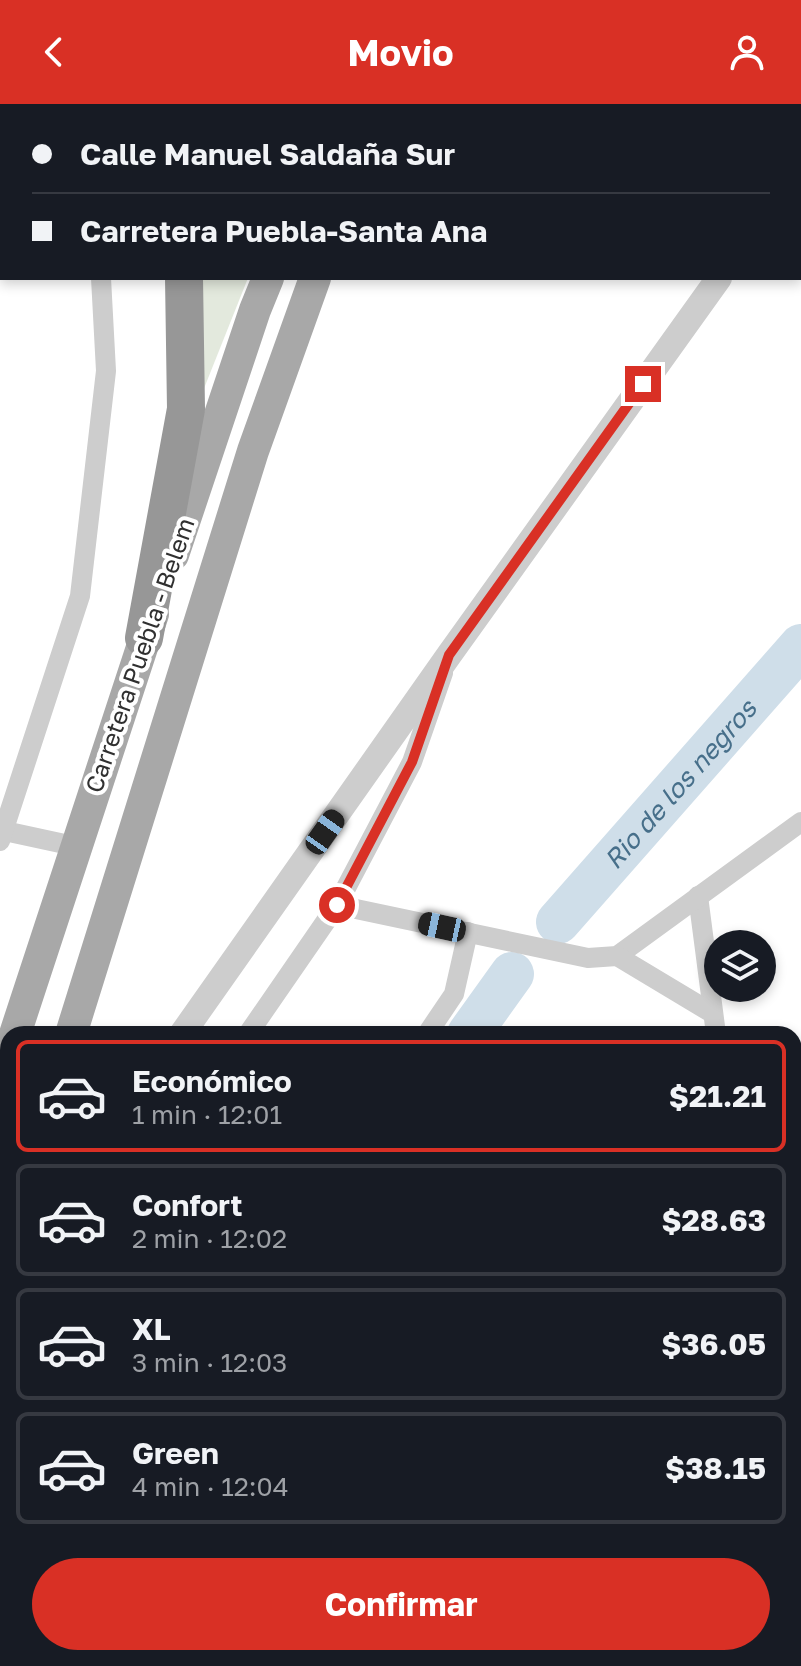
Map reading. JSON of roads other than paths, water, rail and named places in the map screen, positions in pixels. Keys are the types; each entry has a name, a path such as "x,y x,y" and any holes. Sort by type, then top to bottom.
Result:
{"highway":[{"path":"144,638 186,409 184,280"}],"main road":[{"name":"Carretera Puebla - Belem","path":"18,1026 74,846 267,280"},
{"name":"Carretera Puebla - Belem","path":"73,1026 253,451 314,280"}],"street":[{"path":"74,846 1,834 80,596 106,371 101,280"},
{"path":"188,1026 718,280"},
{"path":"254,1026 337,905 412,762 449,655"},
{"path":"337,905 588,958 617,956 801,822"},
{"path":"698,896 714,1026"},
{"path":"432,1026 454,994 468,932"},
{"path":"617,956 712,1013"}],"waterway":[{"name":"Rio de los negros","path":"558,922 801,646"},
{"name":"Rio de los negros","path":"475,1026 512,974"}]}
